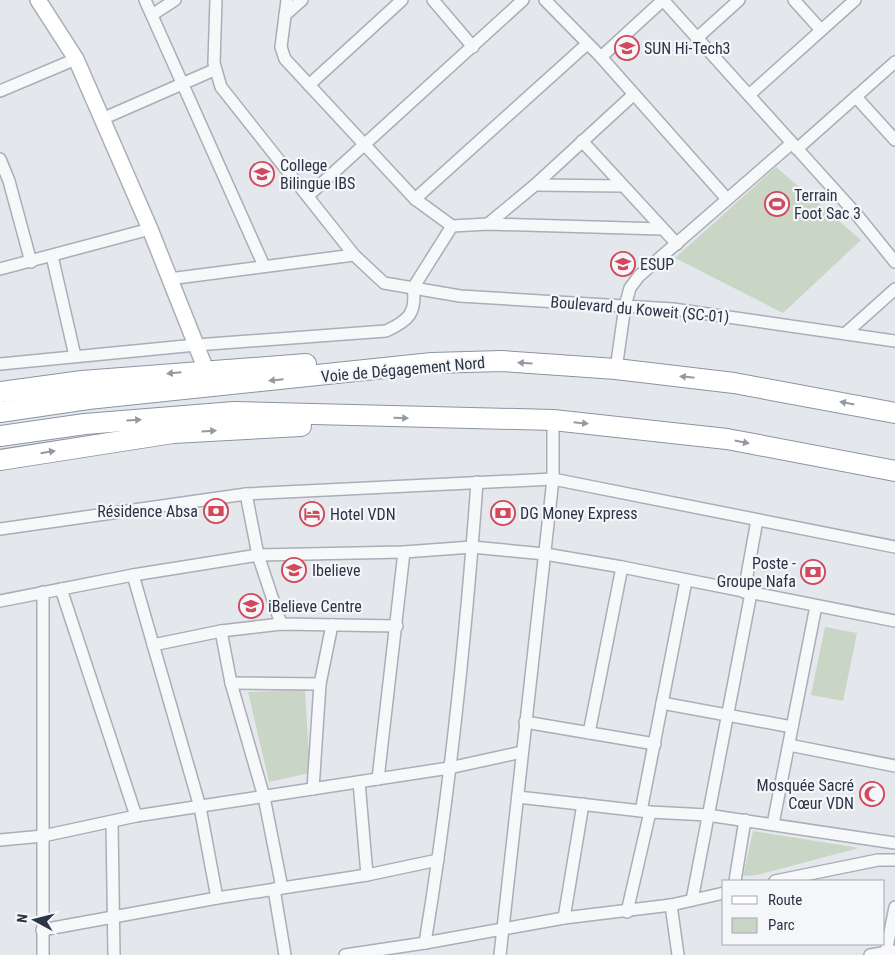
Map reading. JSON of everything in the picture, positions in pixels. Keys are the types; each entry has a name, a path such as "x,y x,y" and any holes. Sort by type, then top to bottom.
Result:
{"highway":[{"path":"0,392 82,381 206,370 380,360 432,363"},
{"name":"Voie de Dégagement Nord","path":"0,412 88,399 432,363 502,361 616,370 734,383 895,413"},
{"path":"0,436 85,424 234,412 554,420 727,439 895,471"},
{"path":"0,460 173,433 304,426 377,417"}],"street":[{"path":"145,0 264,266"},
{"path":"152,15 175,0"},
{"path":"169,279 354,255 309,195 236,107 217,81 214,70 216,0"},
{"path":"287,0 282,53 363,146 415,199 452,226 488,224 662,229"},
{"path":"285,14 302,0"},
{"path":"309,85 402,0"},
{"path":"433,0 473,47"},
{"path":"309,195 524,0"},
{"path":"545,0 601,57 728,199"},
{"path":"601,57 662,0 794,146 895,262"},
{"path":"697,38 739,0"},
{"path":"794,0 821,30"},
{"path":"749,96 855,0"},
{"path":"40,1 76,59 150,229 206,370"},
{"path":"415,199 587,44"},
{"path":"0,91 76,59"},
{"path":"616,370 625,306 630,288 639,276 728,199 856,97 895,62"},
{"path":"102,119 214,70"},
{"path":"488,224 535,185 634,95"},
{"path":"856,97 895,140"},
{"path":"582,141 677,244"},
{"path":"0,159 4,182 31,262"},
{"path":"535,185 623,186"},
{"path":"0,364 196,345 386,331 401,324 413,311 415,300 413,288 452,226"},
{"path":"0,269 150,229"},
{"name":"Boulevard du Koweit (SC-01)","path":"354,255 384,283 460,296 673,309 895,340"},
{"path":"52,256 75,356"},
{"path":"847,332 895,289"},
{"path":"500,955 553,479 554,420"},
{"path":"0,529 246,494 553,479 895,547"},
{"path":"425,943 450,768 477,482"},
{"path":"246,494 258,555 281,624"},
{"path":"692,900 748,592 757,520"},
{"path":"0,601 133,575 258,555 404,552 472,547 545,554 622,567 895,621"},
{"path":"378,779 404,552"},
{"path":"589,733 622,567"},
{"path":"133,575 200,807 217,898"},
{"path":"626,912 645,811 662,703 686,581"},
{"path":"61,589 136,816"},
{"path":"43,592 43,955"},
{"path":"773,824 816,606"},
{"path":"153,645 221,631 281,624 397,626"},
{"path":"313,789 320,684 332,625"},
{"path":"221,631 231,683 264,797 278,889 285,955"},
{"path":"231,683 320,684"},
{"path":"662,703 792,727"},
{"path":"525,722 656,744"},
{"path":"789,745 895,766"},
{"path":"0,840 43,836 136,816 450,768 522,752"},
{"path":"359,782 367,875"},
{"path":"518,797 645,811 707,815 895,843"},
{"path":"564,918 583,804"},
{"path":"735,880 745,820"},
{"path":"112,822 114,955"},
{"path":"42,930 113,919 217,898 367,875 438,860"},
{"path":"780,880 869,862 895,860"},
{"path":"345,955 503,930 564,918 626,912 671,905 722,893"},
{"path":"671,905 678,955"},
{"path":"870,955 891,952 895,907"}],"green space":[{"name":"Terrain Foot Sac 3","path":"776,167 861,240 783,313 675,258"},
{"path":"825,627 857,633 843,701 811,695"},
{"path":"305,690 310,773 269,782 248,692"},
{"path":"753,831 859,848 757,875 743,876"}],"place":[{"name":"SUN Hi-Tech3","path":"627,48"},
{"name":"College Bilingue IBS","path":"262,174"},
{"name":"Terrain Foot Sac 3","path":"777,204"},
{"name":"ESUP","path":"623,264"},
{"name":"Résidence Absa","path":"216,511"},
{"name":"DG Money Express","path":"503,513"},
{"name":"Hotel VDN","path":"312,514"},
{"name":"Ibelieve","path":"294,570"},
{"name":"Poste - Groupe Nafa","path":"813,572"},
{"name":"iBelieve Centre","path":"251,606"},
{"name":"Mosquée Sacré Cœur VDN","path":"872,794"}]}
